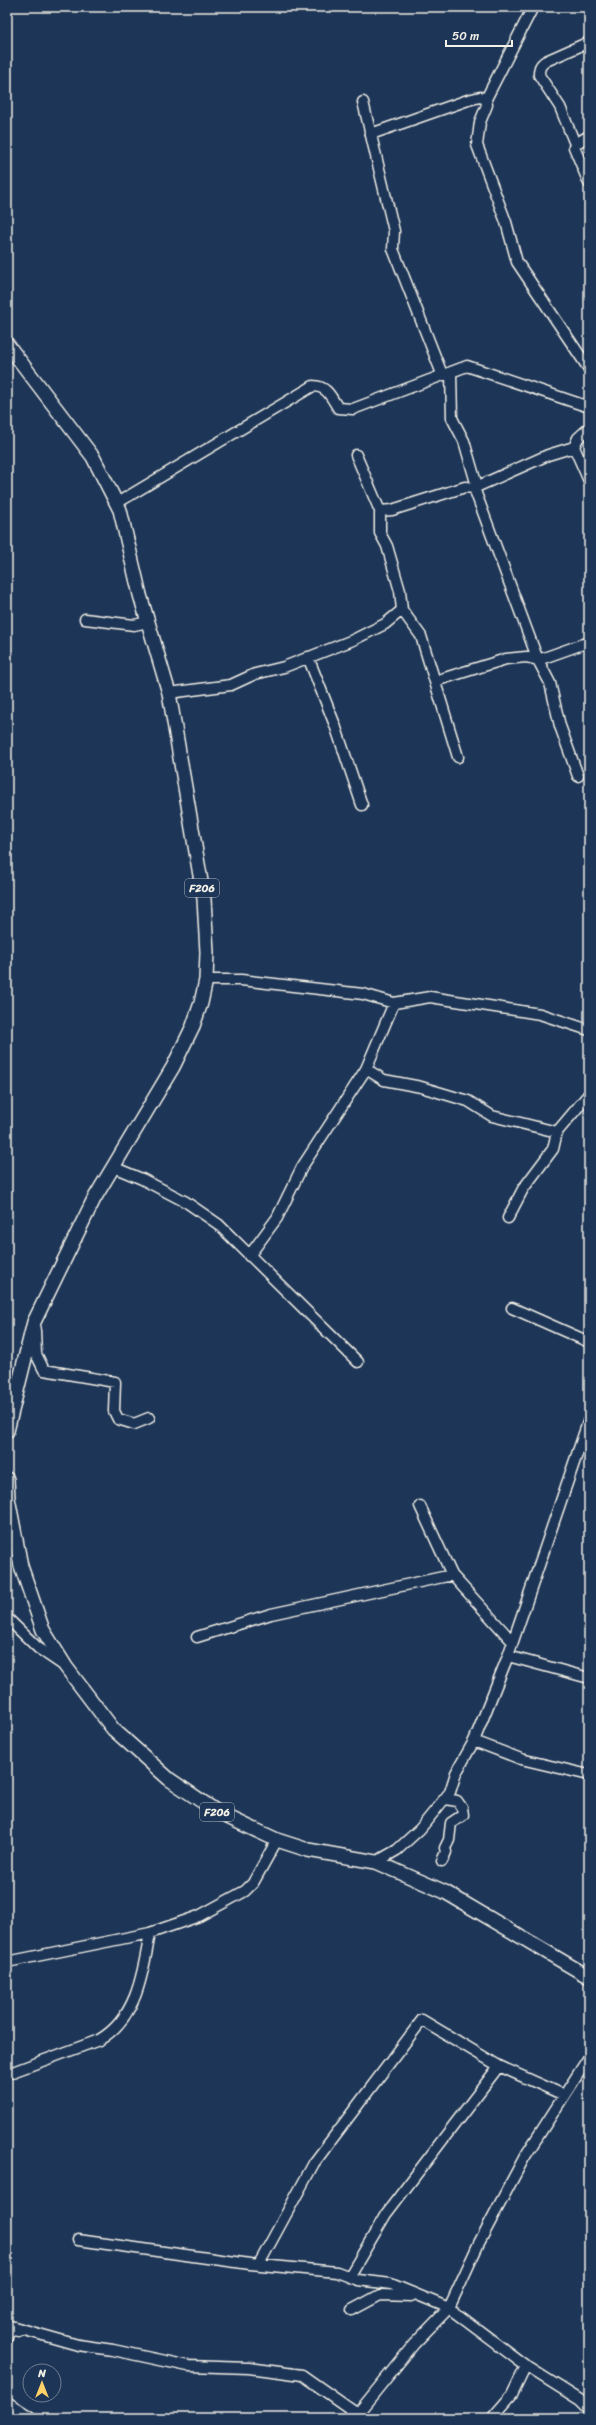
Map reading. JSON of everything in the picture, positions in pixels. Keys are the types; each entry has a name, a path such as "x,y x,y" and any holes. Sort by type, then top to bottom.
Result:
{"main road":[{"name":"F206","path":"7,344 93,457 117,503 148,622 169,694 204,899 207,929 206,980 201,1003 193,1026 173,1067 94,1199 34,1322 7,1431"},
{"name":"F206","path":"7,1479 8,1498 21,1566 43,1630 66,1667 113,1729 169,1779 219,1813 277,1840 308,1850 376,1862 445,1892 589,1977"}],"street":[{"path":"533,7 486,99 487,105 480,122 477,145 506,222 517,262 589,369"},
{"path":"589,42 546,61 540,66 539,70 539,75 560,107 589,183"},
{"path":"371,134 468,100 480,97 486,99"},
{"path":"363,102 394,231 393,249 446,373 452,418 464,441 476,487 538,660 550,683 560,726 578,776"},
{"path":"575,144 589,136"},
{"path":"117,503 313,386 321,386 326,389 338,408 353,409 467,366 589,407"},
{"path":"576,442 589,428"},
{"path":"380,511 392,510 465,488 476,487 576,442 589,433"},
{"path":"576,442 589,481"},
{"path":"356,455 380,511 380,533 387,546 400,591 402,610 421,636 458,757"},
{"path":"169,694 231,685 255,674 284,667 353,640 385,624 402,610"},
{"path":"84,619 134,626 148,622"},
{"path":"435,681 506,659 526,657 538,660 584,644 589,645"},
{"path":"308,657 335,725 362,805"},
{"path":"206,980 241,980 356,993 394,1003 430,997 540,1014 589,1030"},
{"path":"249,1256 277,1218 302,1167 366,1069 394,1003"},
{"path":"366,1069 384,1080 421,1087 468,1101 492,1116 557,1132"},
{"path":"508,1218 523,1188 553,1149 557,1132 589,1094"},
{"path":"113,1168 142,1178 186,1202 218,1224 358,1362"},
{"path":"512,1308 589,1342"},
{"path":"34,1322 36,1354 44,1370 115,1382 114,1411 118,1419 134,1424 149,1418"},
{"path":"376,1862 397,1850 420,1830 446,1799 456,1773 474,1741 508,1656 589,1420"},
{"path":"420,1506 452,1575 512,1641"},
{"path":"197,1636 271,1614 452,1575"},
{"path":"7,1618 38,1648 66,1667"},
{"path":"508,1656 589,1678"},
{"path":"474,1741 521,1759 589,1775"},
{"path":"442,1861 446,1852 445,1848 449,1840 451,1824 464,1815 462,1808 457,1801 446,1799"},
{"path":"7,1962 150,1933 199,1916 245,1892 253,1883 277,1840"},
{"path":"7,2074 99,2040 110,2034 133,2002 142,1978 150,1933"},
{"path":"259,2264 314,2163 422,2020 499,2066 564,2095"},
{"path":"7,2338 8,2329 188,2366 242,2367 302,2375 355,2416 445,2306 524,2158 589,2057"},
{"path":"349,2277 386,2214 499,2066"},
{"path":"78,2240 259,2264 337,2272 349,2277 391,2284 445,2306 526,2366 580,2400 589,2409"},
{"path":"352,2310 384,2294 433,2298 439,2297 445,2306"},
{"path":"7,2325 78,2345 113,2350"},
{"path":"492,2418 512,2395 526,2366"},
{"path":"7,2402 32,2418"}]}
